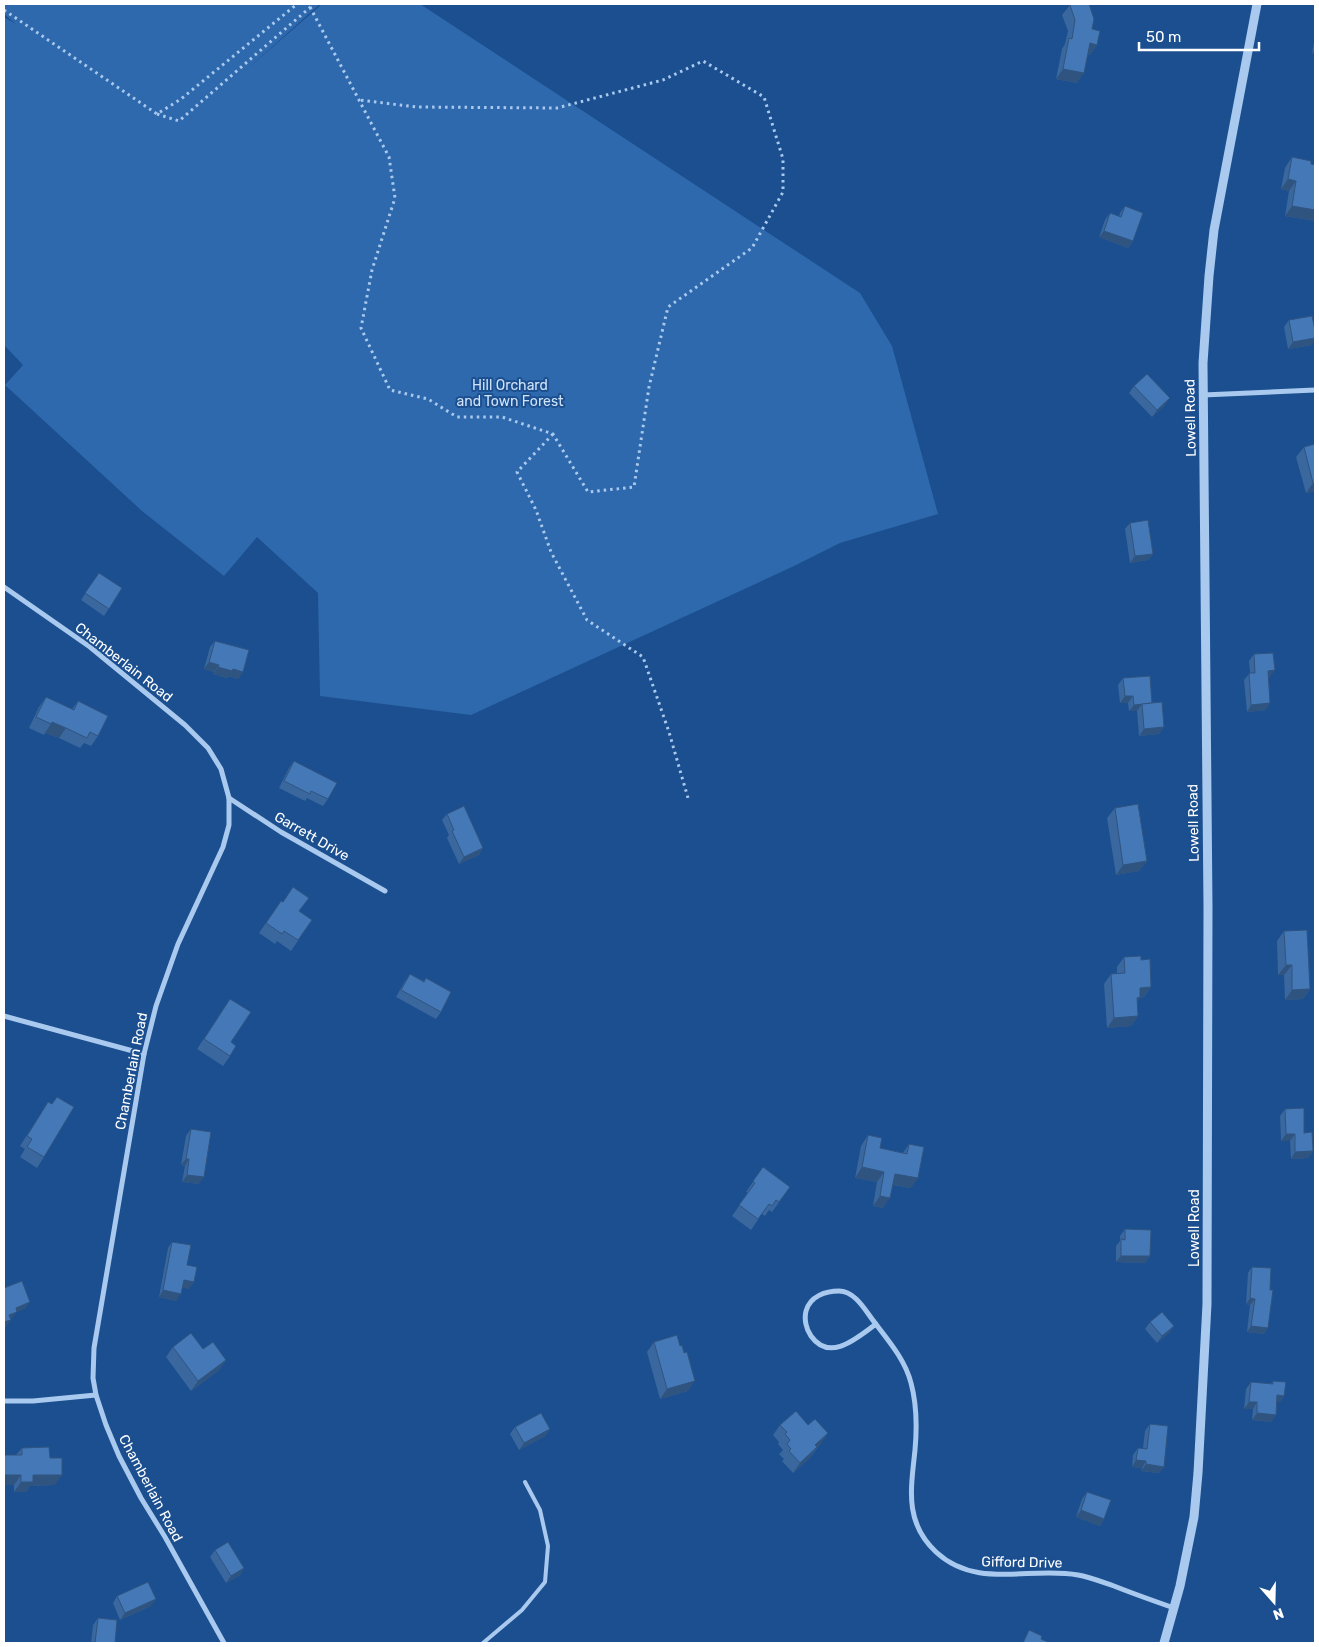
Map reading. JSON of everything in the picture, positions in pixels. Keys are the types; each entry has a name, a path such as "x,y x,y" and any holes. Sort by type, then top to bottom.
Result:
{"street":[{"name":"Lowell Road","path":"1164,1643 1187,1557 1195,1508 1208,1304 1208,925 1203,363 1208,276 1214,230 1257,4"},
{"path":"1203,395 1315,390"},
{"name":"Chamberlain Road","path":"4,586 90,648 185,725 208,748 221,770 229,798 229,825 223,847 178,944 156,1006 144,1054 94,1348 93,1378 96,1395 119,1456 224,1643"},
{"name":"Garrett Drive","path":"229,798 281,832 385,890"},
{"path":"4,1016 144,1054"},
{"name":"Gifford Drive","path":"876,1324 851,1343 836,1348 829,1347 822,1345 811,1336 806,1324 806,1309 814,1298 821,1294 842,1290 860,1302 876,1324 902,1360 911,1382 916,1426 910,1490 911,1504 919,1530 936,1552 961,1568 975,1573 989,1575 1043,1573 1079,1575 1174,1608"},
{"path":"4,1401 66,1399 96,1395"}],"lane":[{"path":"483,1643 522,1610 545,1582 548,1546 540,1510 525,1482"}],"path":[{"path":"157,114 181,99 297,4"},
{"path":"4,10 157,114 180,121 314,4"},
{"path":"310,7 388,157 395,198 372,270 361,328 390,390 428,398 457,417 502,416 553,434 588,492 634,487 649,387 668,307 752,248 783,192 783,159 764,97 703,62 663,80 557,108 417,107 359,100"},
{"path":"553,434 517,472 536,510 551,552 587,620 643,658 669,732 688,798"}],"green space":[{"name":"Hill Orchard and Town Forest","path":"4,4 320,4 245,71 322,4 420,4 860,293 892,346 938,514 840,543 471,715 320,696 318,593 257,537 224,576 142,511 5,385 23,365 4,345 4,17 16,24 4,14"}],"building":[{"path":"1089,4 1094,19 1092,29 1100,31 1097,45 1090,43 1084,73 1063,69 1069,38 1072,39 1075,20 1070,5"},
{"path":"1292,157 1311,161 1311,164 1315,165 1315,210 1292,206 1296,181 1288,179"},
{"path":"1125,206 1143,213 1133,241 1104,231 1110,213 1121,217"},
{"path":"1312,316 1315,338 1293,342 1289,320"},
{"path":"1147,374 1170,398 1157,410 1134,386"},
{"path":"1315,444 1315,483 1313,483 1304,447"},
{"path":"1148,520 1153,554 1135,556 1130,523"},
{"path":"99,573 122,588 109,609 85,593"},
{"path":"215,641 249,650 243,672 218,667 219,665 209,662"},
{"path":"1273,653 1275,670 1268,671 1270,703 1251,705 1249,673 1255,673 1254,654"},
{"path":"1150,676 1152,703 1134,705 1133,696 1125,696 1123,678"},
{"path":"46,697 74,710 78,701 108,716 98,736 90,732 87,738 36,717"},
{"path":"1162,702 1164,727 1144,729 1142,704"},
{"path":"294,761 337,783 328,799 311,791 310,794 284,781"},
{"path":"1138,804 1147,861 1123,865 1115,808"},
{"path":"464,806 483,848 464,857 452,831 454,830 447,814"},
{"path":"293,887 309,898 299,911 312,920 298,940 284,931 282,934 266,923"},
{"path":"1307,930 1310,989 1292,990 1292,965 1286,965 1284,931"},
{"path":"1141,956 1141,960 1150,959 1151,987 1140,988 1140,997 1137,998 1138,1016 1114,1018 1111,974 1125,973 1124,957"},
{"path":"410,974 424,982 426,978 451,992 441,1012 401,990"},
{"path":"230,999 251,1012 231,1042 236,1046 230,1056 204,1039"},
{"path":"57,1097 74,1107 44,1157 27,1147 32,1139 27,1136 48,1102 52,1104"},
{"path":"1304,1108 1304,1133 1312,1132 1313,1151 1295,1152 1295,1134 1286,1134 1285,1109"},
{"path":"191,1129 211,1132 204,1177 187,1175 189,1159 186,1159"},
{"path":"868,1135 882,1138 880,1148 907,1154 909,1144 924,1147 918,1178 895,1174 890,1198 880,1196 884,1172 862,1167"},
{"path":"763,1167 790,1187 779,1202 776,1200 772,1206 769,1204 758,1219 739,1205 755,1183 753,1181"},
{"path":"1125,1229 1151,1230 1150,1256 1121,1256 1121,1239 1125,1240"},
{"path":"172,1242 191,1245 187,1265 197,1267 194,1282 184,1280 181,1294 163,1290"},
{"path":"1252,1267 1271,1268 1270,1290 1273,1290 1268,1328 1251,1326 1255,1299 1250,1298"},
{"path":"22,1281 30,1302 16,1308 17,1312 9,1315 11,1320 4,1322 4,1288"},
{"path":"1162,1312 1174,1326 1162,1336 1150,1322"},
{"path":"191,1333 203,1349 213,1342 226,1360 198,1381 173,1347"},
{"path":"677,1335 684,1353 687,1352 695,1381 667,1389 654,1342"},
{"path":"1273,1381 1286,1382 1284,1396 1277,1395 1276,1415 1257,1413 1257,1402 1249,1402 1251,1382 1273,1384"},
{"path":"796,1411 808,1425 815,1419 828,1433 815,1445 817,1447 800,1463 789,1451 791,1449 787,1444 790,1440 785,1434 787,1432 780,1425"},
{"path":"541,1413 550,1429 524,1443 515,1427"},
{"path":"1150,1424 1168,1426 1164,1467 1136,1460 1138,1448 1147,1449"},
{"path":"49,1447 50,1458 62,1458 62,1475 33,1475 33,1482 21,1482 21,1475 4,1475 4,1455 22,1455 22,1448"},
{"path":"1087,1492 1111,1500 1104,1519 1081,1510"},
{"path":"228,1542 244,1568 231,1576 215,1550"},
{"path":"148,1582 156,1599 125,1613 117,1596"},
{"path":"98,1618 117,1620 115,1643 95,1643"},
{"path":"1029,1630 1042,1636 1041,1639 1050,1643 1023,1643"}]}
